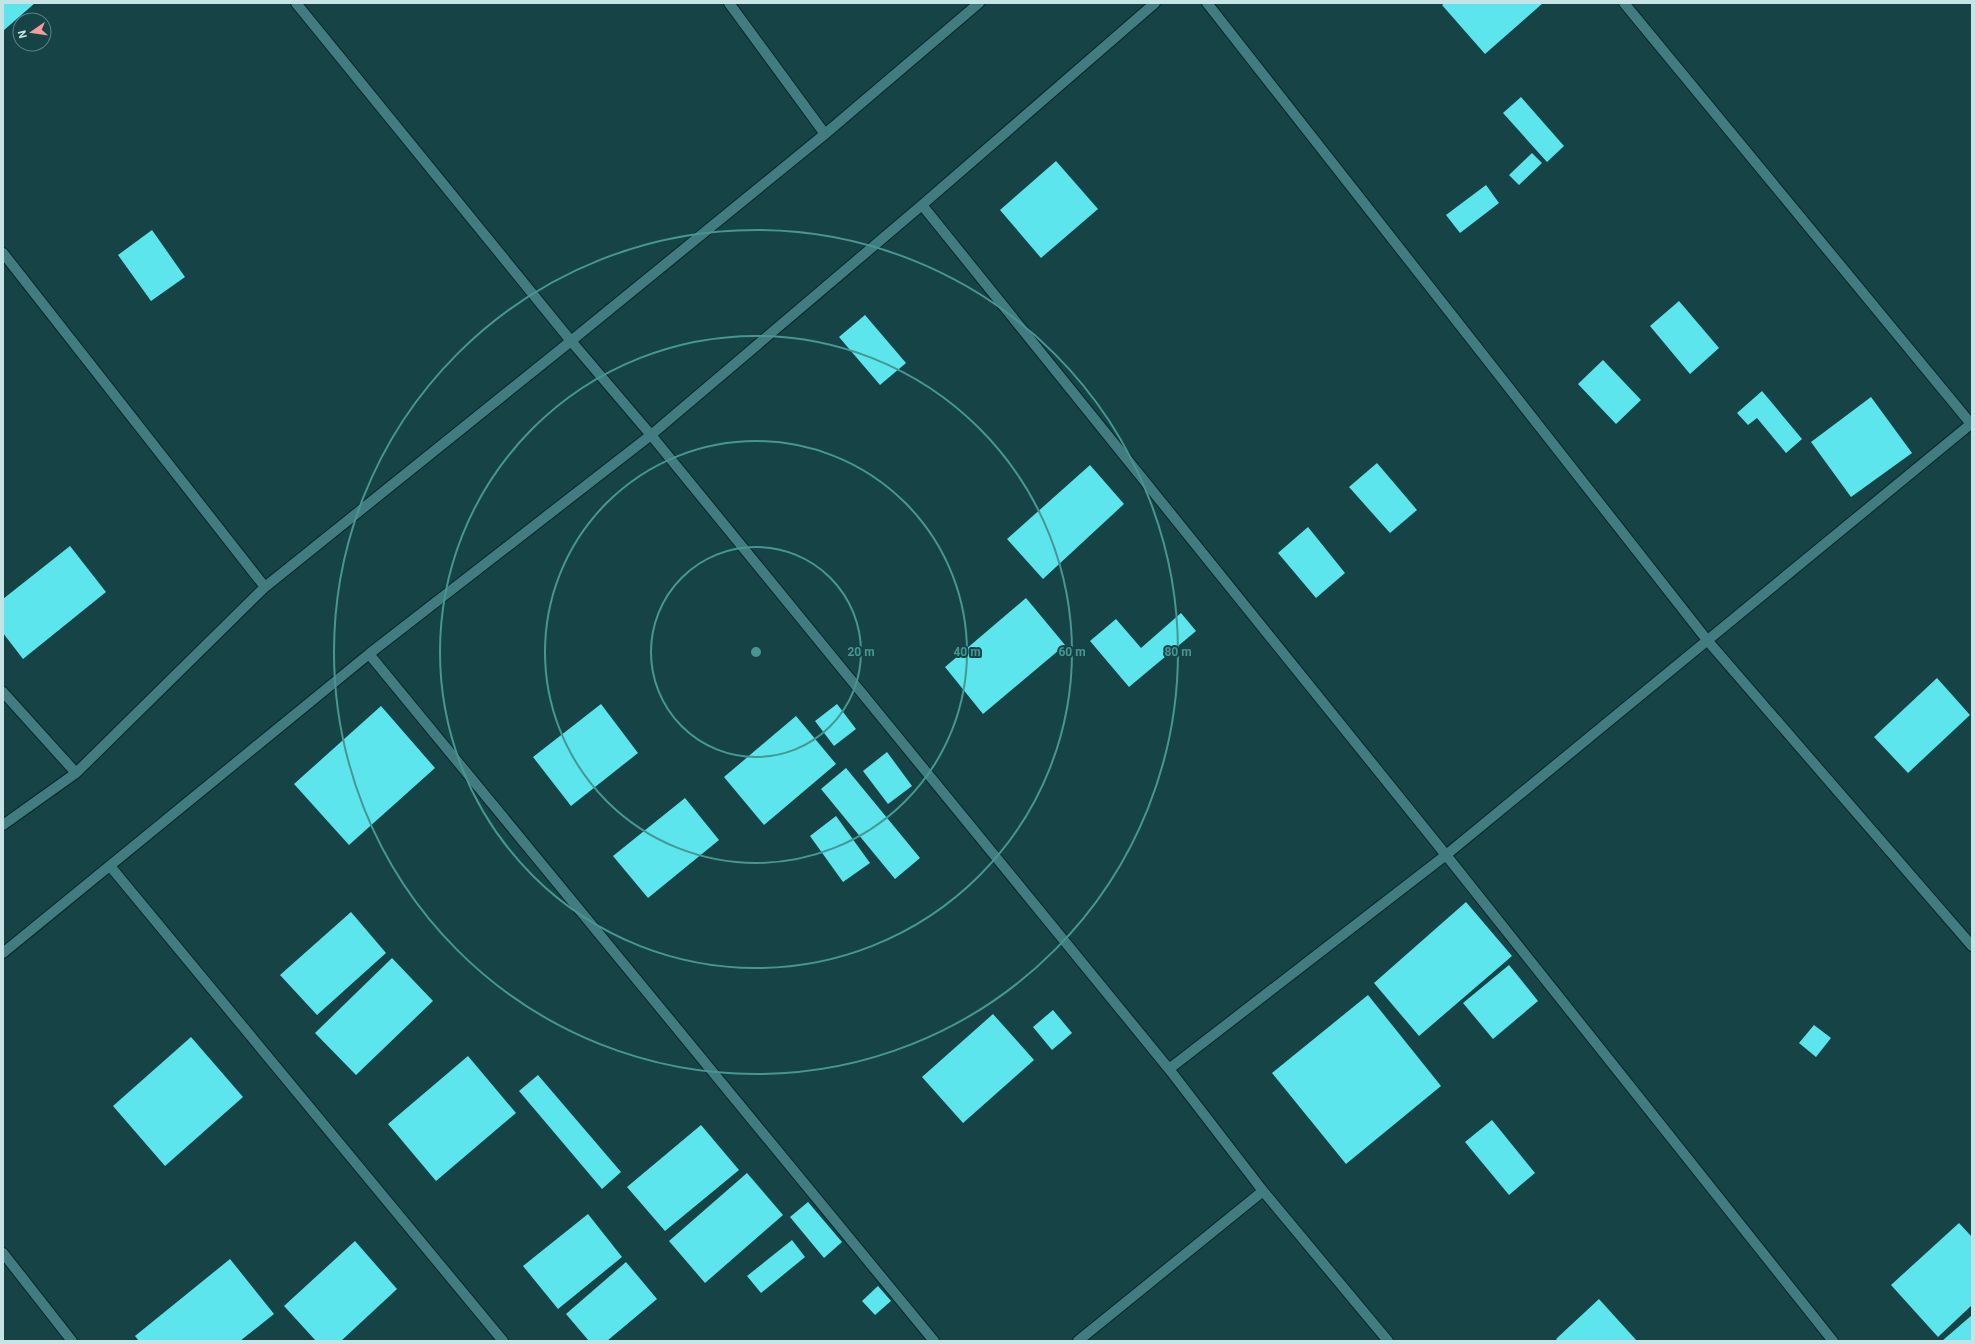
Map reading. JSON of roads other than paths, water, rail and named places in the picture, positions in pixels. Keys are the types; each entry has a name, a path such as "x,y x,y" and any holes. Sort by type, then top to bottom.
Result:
{"street":[{"path":"296,3 571,341 651,435 1170,1069 1263,1191 1388,1341"},
{"path":"729,3 825,134"},
{"path":"3,825 76,773 264,586 571,341 825,134 979,3"},
{"path":"3,953 369,654 651,435 922,205 1155,3"},
{"path":"1207,3 1707,640 1972,946"},
{"path":"1170,1069 1446,855 1972,424 1624,3"},
{"path":"922,205 1446,855 1834,1341"},
{"path":"3,253 264,586"},
{"path":"369,654 934,1341"},
{"path":"3,692 76,773"},
{"path":"110,866 503,1341"},
{"path":"1078,1341 1263,1191"},
{"path":"3,1253 72,1341"}]}
